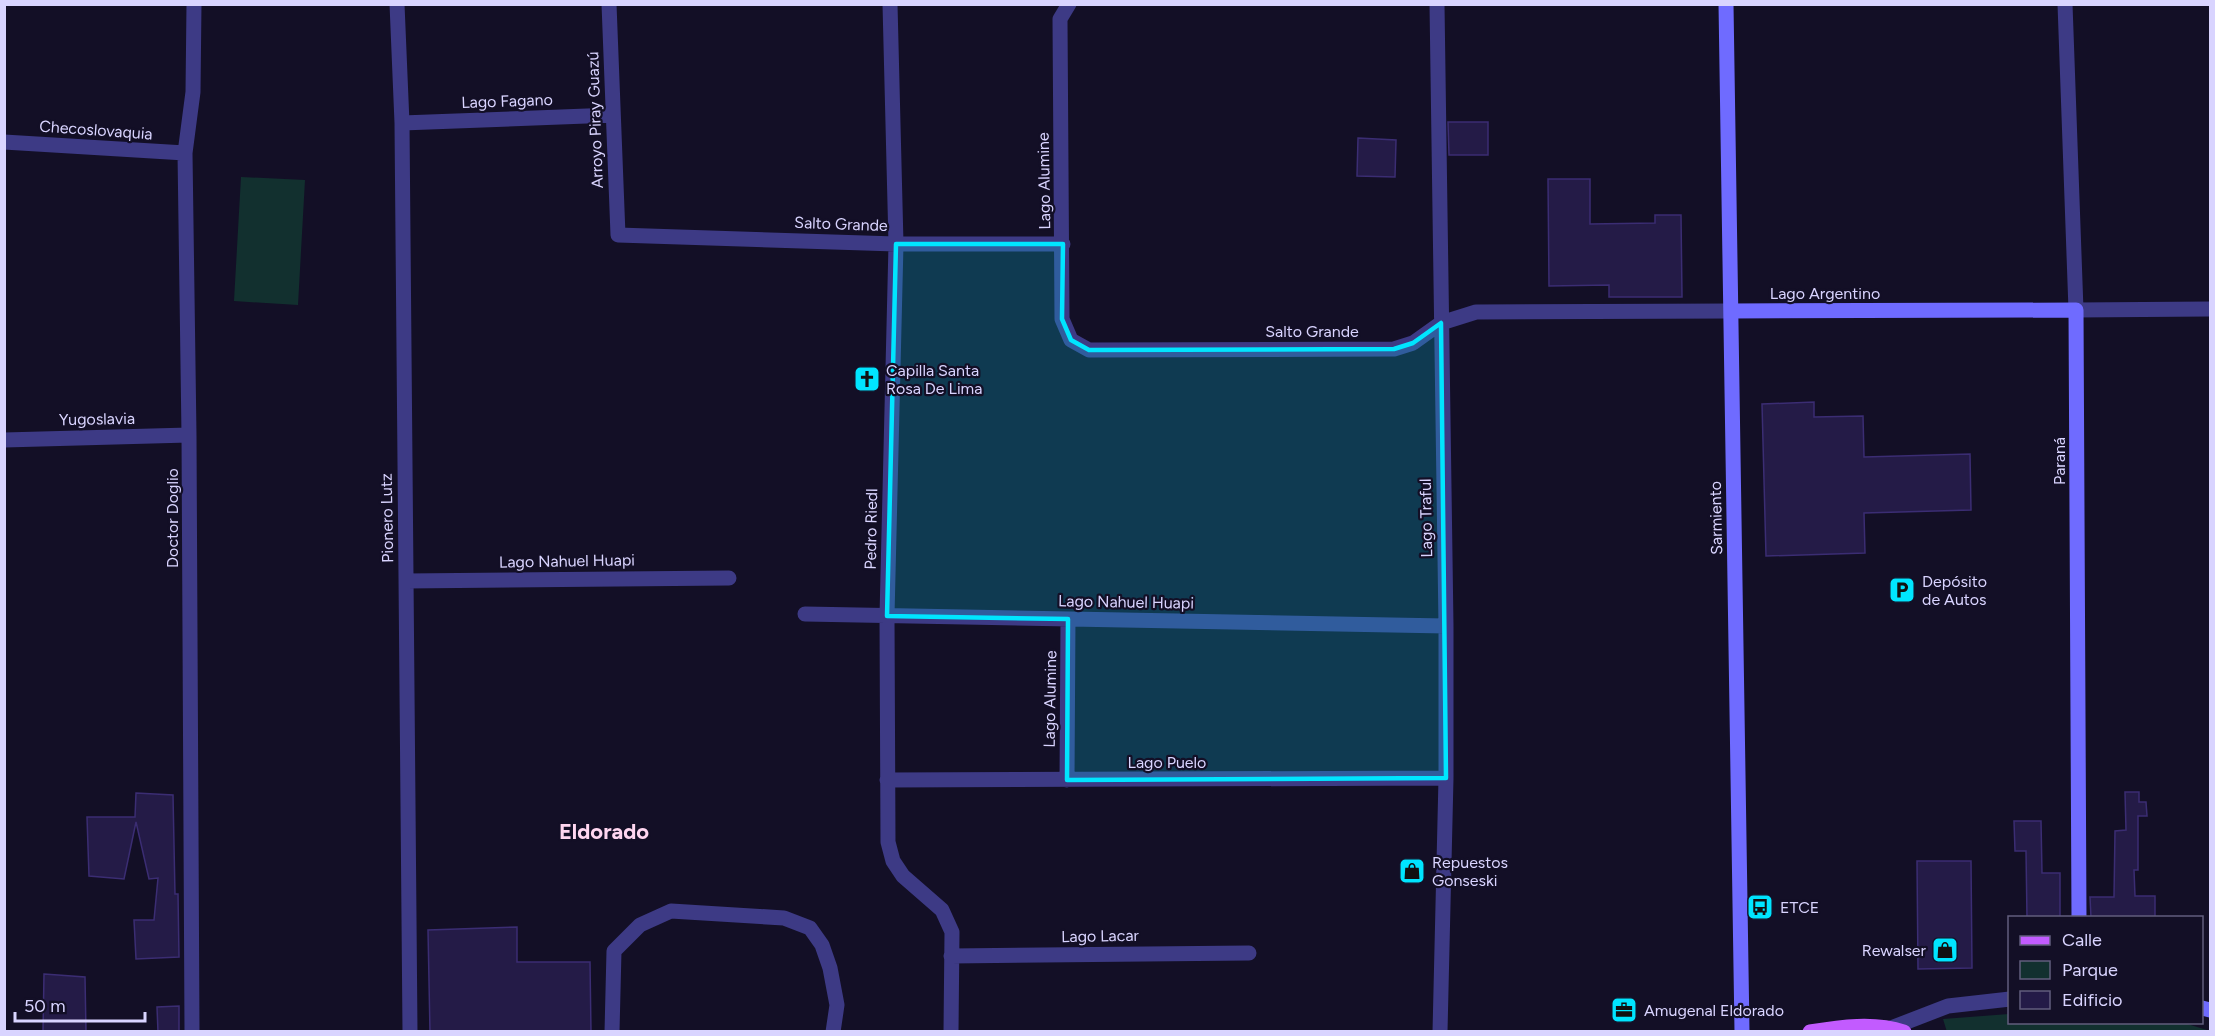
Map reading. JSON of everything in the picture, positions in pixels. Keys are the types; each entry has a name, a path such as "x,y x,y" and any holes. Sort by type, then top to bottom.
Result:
{"main road":[{"name":"Sarmiento","path":"1726,4 1742,1032"},
{"name":"Lago Argentino","path":"1731,311 2076,310"},
{"name":"Paraná","path":"2076,310 2079,916"},
{"path":"1810,1032 1844,1027 1897,1030"}],"street":[{"name":"Doctor Doglio","path":"192,1032 185,153 193,92 194,4"},
{"name":"Pionero Lutz","path":"397,4 402,123 410,1032"},
{"name":"Arroyo Piray Guazú","path":"609,4 618,235"},
{"name":"Pedro Riedl","path":"890,4 896,244 887,616 888,843 893,861 903,876 942,910 952,932 951,1032"},
{"name":"Lago Alumine","path":"1069,4 1060,19 1062,319 1071,340"},
{"name":"Lago Traful","path":"1437,4 1446,626 1446,778 1440,1032"},
{"name":"Paraná","path":"2065,4 2076,310"},
{"name":"Lago Fagano","path":"402,123 613,115"},
{"name":"Checoslovaquia","path":"4,141 185,153"},
{"name":"Salto Grande","path":"618,235 896,244 1062,244"},
{"name":"Lago Argentino","path":"2076,310 2211,309"},
{"name":"Lago Argentino","path":"1441,323 1476,312 1731,311"},
{"name":"Salto Grande","path":"1071,340 1089,350 1394,349 1413,343 1441,323"},
{"name":"Yugoslavia","path":"4,440 189,435"},
{"name":"Lago Nahuel Huapi","path":"406,581 729,578"},
{"name":"Lago Nahuel Huapi","path":"805,614 1446,626"},
{"name":"Lago Alumine","path":"1067,780 1068,619"},
{"name":"Lago Puelo","path":"887,780 1446,778"},
{"path":"612,1032 614,951 640,925 671,911 784,918 810,928 822,945 830,968 837,1005 833,1032"},
{"name":"Lago Lacar","path":"951,956 1249,952"},
{"path":"1897,1030 1948,1006 2008,999"}],"highlighted area":[{"path":"896,244 1063,244 1062,319 1071,340 1089,350 1394,349 1413,343 1441,323 1446,778 1067,780 1068,619 887,616"}],"green space":[{"path":"241,177 305,180 298,305 234,301"},
{"path":"2008,1014 2008,1024 2187,1024 2210,1031 1947,1032 1943,1019"}],"building":[{"path":"1448,122 1488,122 1488,155 1449,155"},
{"path":"1358,138 1396,140 1395,177 1357,176"},
{"path":"1548,179 1590,179 1590,224 1655,223 1655,215 1681,215 1682,297 1609,297 1609,285 1549,286"},
{"path":"1814,402 1814,417 1863,416 1864,457 1970,454 1971,510 1864,513 1865,553 1766,556 1762,404"},
{"path":"2125,792 2139,792 2139,802 2146,802 2147,816 2138,816 2138,870 2134,870 2135,896 2155,896 2155,916 2091,916 2090,897 2114,897 2115,831 2126,830"},
{"path":"136,793 173,795 179,957 136,959 134,920 154,920 158,878 149,879 136,822 124,879 89,876 87,817 135,817"},
{"path":"2014,821 2041,821 2042,873 2060,873 2060,916 2027,916 2026,851 2015,851"},
{"path":"1917,861 1971,861 1972,968 1918,969"},
{"path":"517,927 517,962 590,962 591,1032 430,1032 428,930"},
{"path":"44,974 85,977 86,1032 43,1032"},
{"path":"179,1006 179,1032 158,1032 157,1007"}],"place":[{"name":"Capilla Santa Rosa De Lima","path":"867,379"},
{"name":"Depósito de Autos","path":"1902,590"},
{"name":"Repuestos Gonseski","path":"1412,871"},
{"name":"ETCE","path":"1760,907"},
{"name":"Rewalser","path":"1945,950"},
{"name":"Amugenal Eldorado","path":"1624,1010"}],"district":[{"name":"Eldorado","path":"604,831"}]}
